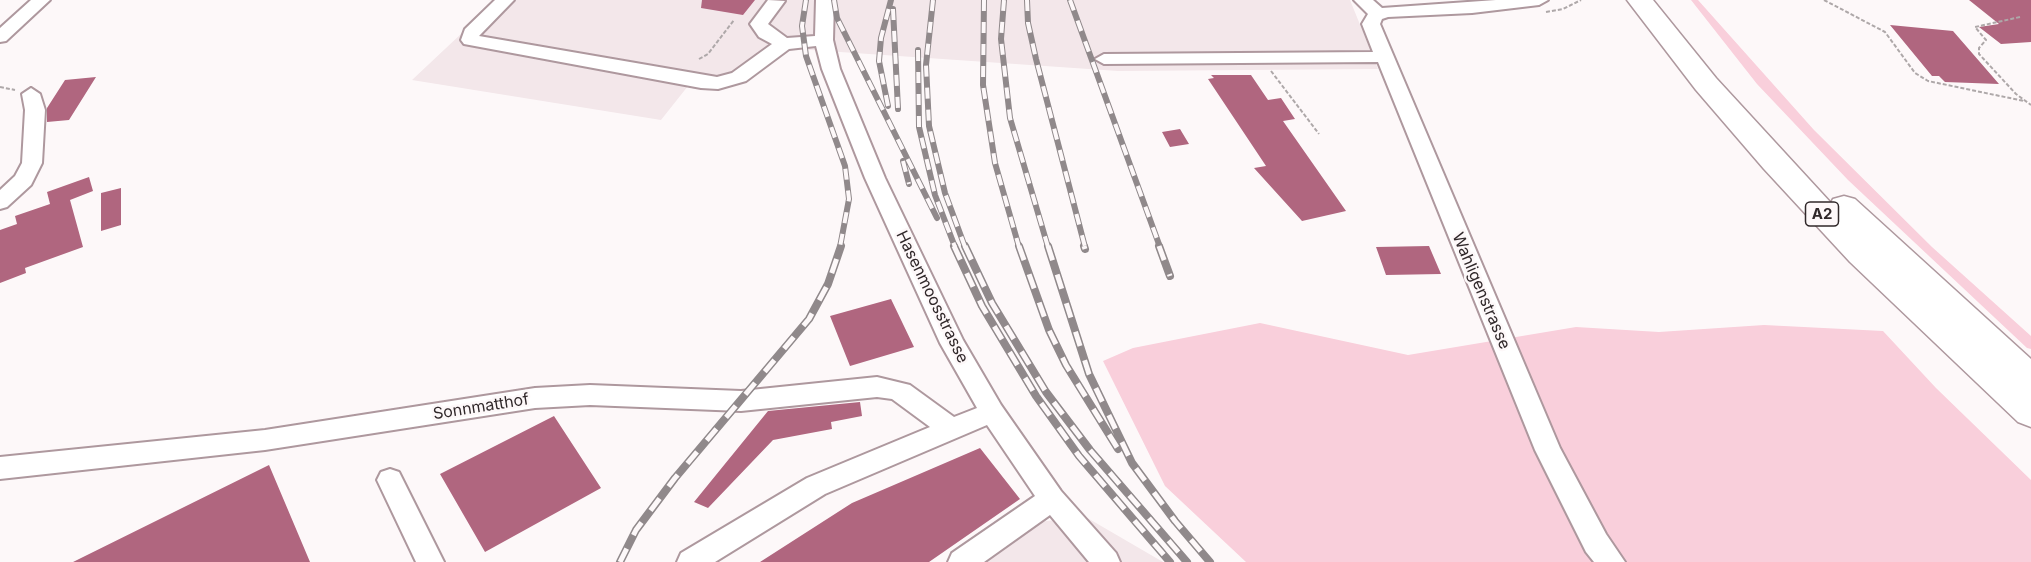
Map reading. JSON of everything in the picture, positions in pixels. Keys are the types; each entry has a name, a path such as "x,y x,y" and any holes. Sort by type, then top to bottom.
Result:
{"highway":[{"name":"A2","path":"1640,0 1713,93 1861,254 2031,412"},
{"name":"A2","path":"1663,0 1715,66 1851,213 2031,380"}],"street":[{"path":"0,37 41,0"},
{"path":"505,0 471,33 470,40 712,83 728,81 742,75 784,44 824,40"},
{"name":"Hasenmoosstrasse","path":"825,0 824,40 835,78 875,178 952,343 992,411 1052,499 1106,562"},
{"name":"Wahligenstrasse","path":"1539,0 1472,8 1406,10 1370,7 1371,24 1548,450 1596,543 1611,562"},
{"path":"776,1 759,24 765,33 784,44"},
{"path":"1104,59 1384,57"},
{"path":"0,202 24,180 32,164 34,110 31,94"},
{"name":"Sonnmatthof","path":"0,468 65,463 253,441 535,398 590,395 741,401 877,387 901,392 951,428"},
{"path":"691,562 816,486 992,411"},
{"path":"390,480 430,562"},
{"path":"962,562 1052,499"}],"path":[{"path":"1824,0 1885,32 1915,73 1928,81 2024,101"},
{"path":"2020,17 1975,27 1986,40 1979,48 1979,54 2024,101 2031,105"},
{"path":"699,59 708,54 734,20"},
{"path":"1262,58 1319,134"}],"shaded area":[{"path":"488,0 1350,0 1378,69 1118,71 796,49 781,51 754,75 739,84 717,89 688,86 661,120 412,80 496,1"},
{"path":"1691,0 1698,0 1814,130 1932,247 2031,336 2031,349 2027,348 1848,180 1757,84"},
{"path":"1260,323 1408,355 1576,327 1659,332 1764,325 1883,331 1936,388 2031,480 2031,562 1246,562 1165,486 1103,361 1133,348"},
{"path":"1084,516 1163,562 972,562 1040,522"}],"building":[{"path":"702,0 755,0 743,15 701,8"},
{"path":"1969,0 2031,0 2031,42 2001,44 1979,27 1999,24"},
{"path":"1890,25 1953,31 1999,84 1945,82 1939,76 1932,76"},
{"path":"1211,75 1251,75 1268,100 1281,98 1295,119 1283,121 1346,211 1302,221 1254,168 1266,166 1208,79 1214,78"},
{"path":"96,77 69,120 47,122 47,108 65,80"},
{"path":"1180,129 1189,144 1170,147 1162,132"},
{"path":"89,177 93,191 70,200 83,247 25,268 26,273 0,283 0,230 17,224 15,216 50,204 47,192"},
{"path":"121,188 121,225 101,231 101,193"},
{"path":"1429,246 1441,274 1386,275 1376,247"},
{"path":"891,299 914,347 850,366 830,316"},
{"path":"860,402 862,416 831,422 832,429 773,440 708,508 694,502 768,411"},
{"path":"554,416 601,488 485,552 440,474"},
{"path":"980,448 1020,499 929,562 760,562 852,503"},
{"path":"269,465 310,562 73,562"}],"railway":[{"path":"806,0 802,26 806,56 845,166 849,199 840,247"},
{"path":"834,0 837,18 937,218"},
{"path":"888,106 879,61 881,38 891,0"},
{"path":"933,0 926,65 929,126 945,193 965,247"},
{"path":"984,0 983,85 995,163 1019,247"},
{"path":"1004,0 1001,39 1010,118 1048,247"},
{"path":"1027,0 1028,23 1036,59 1085,247"},
{"path":"1070,0 1160,247"},
{"path":"893,9 898,109"},
{"path":"918,50 919,127 935,195 955,247"},
{"path":"903,161 909,184"},
{"path":"620,562 636,530 675,478 809,319 828,284 841,246"},
{"path":"954,246 982,306 1036,396 1079,456 1170,562"},
{"path":"965,246 992,303 1046,392 1090,450 1187,562"},
{"path":"1019,246 1049,330 1066,365 1118,449"},
{"path":"1048,246 1089,374 1132,463 1175,521 1210,562"},
{"path":"1159,246 1170,276"}]}
